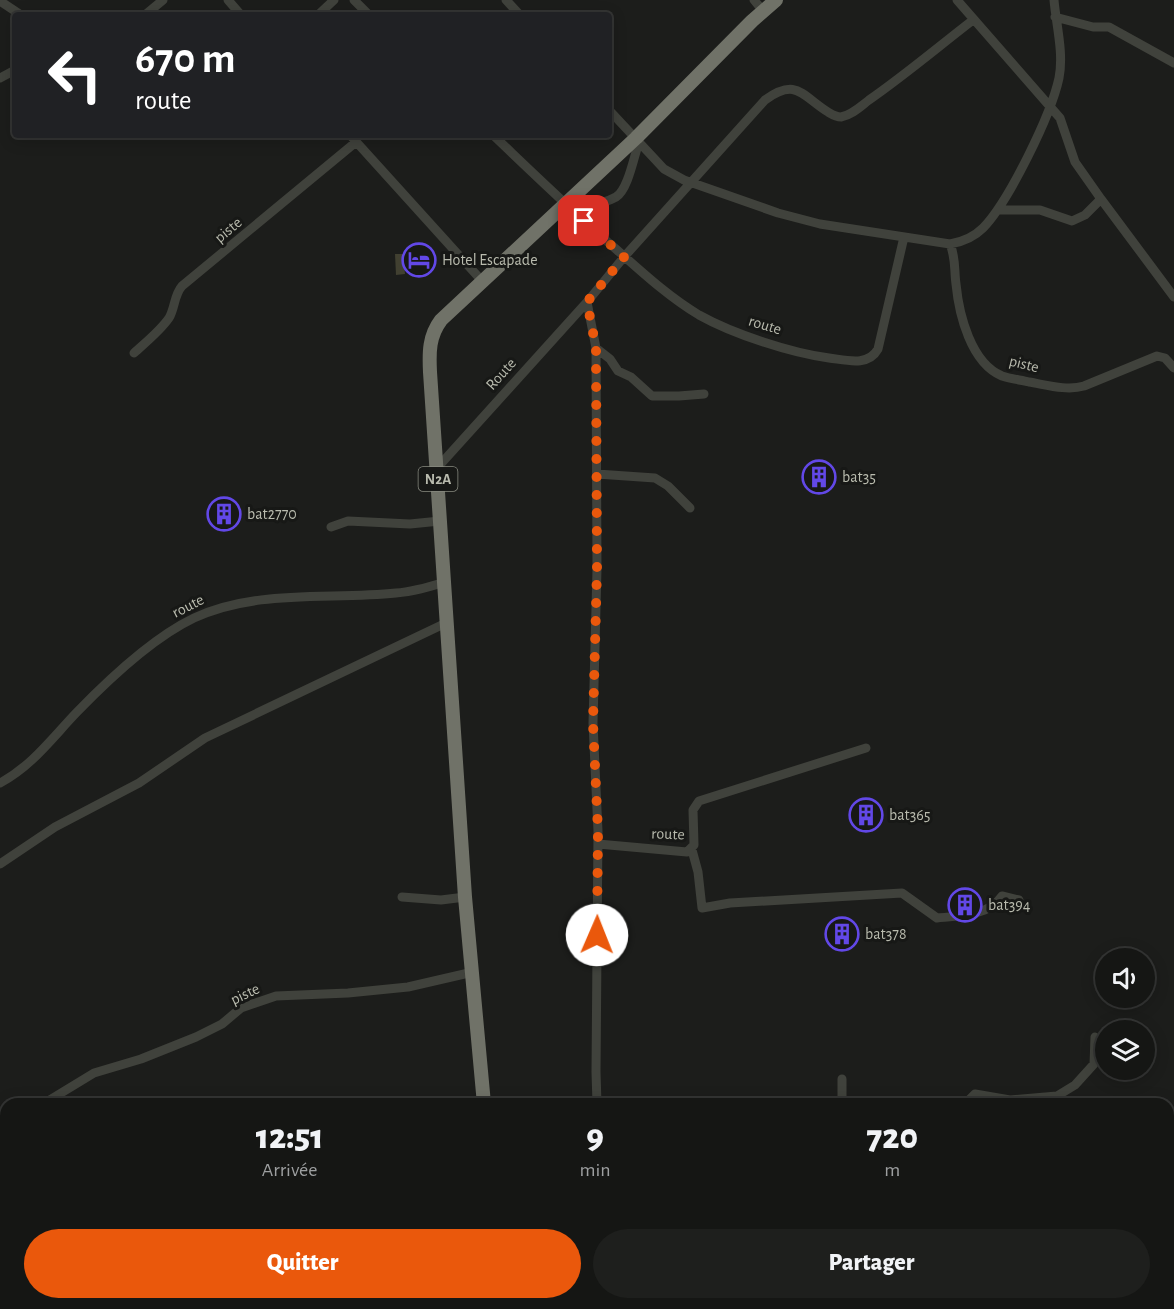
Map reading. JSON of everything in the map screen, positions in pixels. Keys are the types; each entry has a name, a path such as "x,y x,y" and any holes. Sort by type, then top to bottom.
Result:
{"highway":[{"name":"N2A","path":"484,1098 465,897 430,372 433,330 441,320 567,207 637,140 769,4"}],"street":[{"path":"149,12 163,0"},
{"path":"228,0 238,12"},
{"path":"321,12 334,0"},
{"path":"354,0 366,12"},
{"path":"506,0 517,12"},
{"path":"754,0 769,4"},
{"path":"957,0 1060,118 1068,146 1080,171 1174,297"},
{"path":"612,113 664,169 692,183 778,213 820,224 950,244 974,235 998,210 1050,106 1060,70 1054,0"},
{"path":"0,1 16,12"},
{"path":"1055,17 1093,27 1109,27 1174,63"},
{"name":"Route","path":"438,467 765,100 775,92 795,89 832,115 842,117 879,93 973,20"},
{"path":"353,138 483,282"},
{"name":"piste","path":"134,354 165,324 182,286 353,138"},
{"name":"route","path":"496,138 567,207 680,303 750,338 823,357 862,361 870,359 878,349 904,237"},
{"path":"567,207 600,203 616,197 626,186 637,140"},
{"path":"998,210 1040,210 1072,221 1085,215 1101,199"},
{"name":"piste","path":"950,244 955,259 957,297 968,335 982,359 1001,376 1073,388 1084,386 1157,356 1165,358 1174,368"},
{"path":"587,302 596,348 597,569 593,723 598,844 597,1098"},
{"path":"596,348 610,359 618,371 631,378 652,396 704,394"},
{"path":"597,474 655,478 668,486 690,508"},
{"path":"330,527 348,521 410,524 440,521"},
{"name":"route","path":"0,783 35,758 76,713 162,637 202,614 249,601 396,593 445,582"},
{"path":"0,864 55,827 139,783 206,738 448,622"},
{"name":"route","path":"598,844 687,852 692,850 693,810 699,801 866,748"},
{"path":"692,850 698,872 702,908 730,903 902,893 937,918 972,914 997,904 1002,896 1019,900"},
{"path":"402,897 441,900 465,897"},
{"name":"piste","path":"53,1098 94,1073 141,1059 196,1037 222,1024 241,1008 276,996 348,993 394,988 428,983 473,972"},
{"path":"1034,1098 1057,1096 1075,1085 1094,1064 1095,1037"},
{"path":"842,1079 842,1098"},
{"path":"971,1098 975,1094 998,1098"}],"shaded area":[{"path":"395,254 403,254 405,274 396,275"}],"place":[{"name":"Hotel Escapade","path":"419,260"},
{"name":"bat35","path":"819,477"},
{"name":"bat2770","path":"224,514"},
{"name":"bat365","path":"866,815"},
{"name":"bat394","path":"965,905"},
{"name":"bat378","path":"842,934"}],"route":[{"path":"584,221 624,257 587,302 596,348 597,569 593,723 598,831 597,935"}]}
